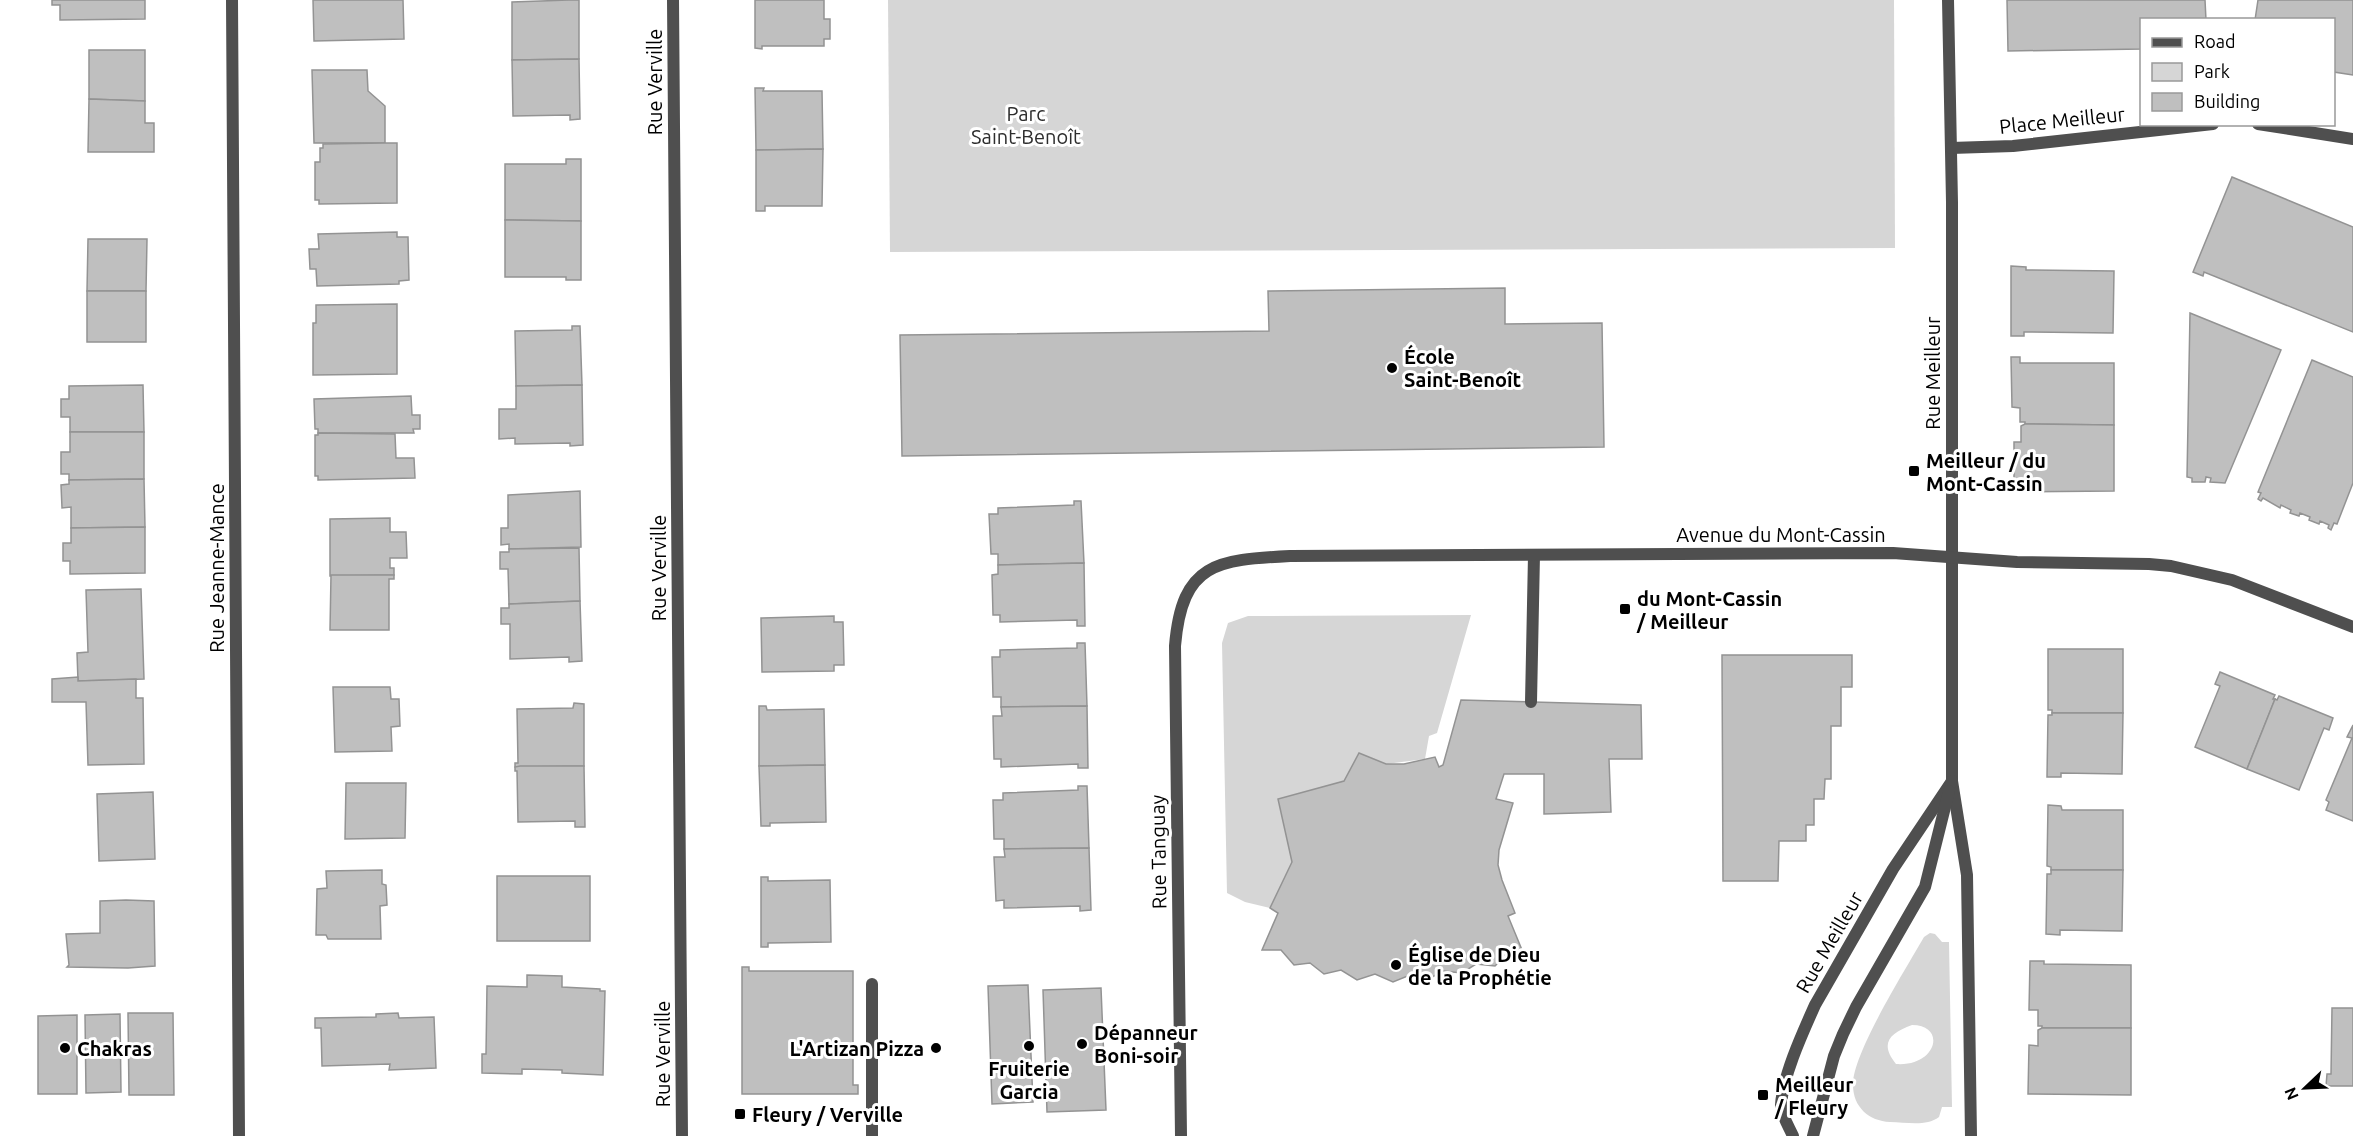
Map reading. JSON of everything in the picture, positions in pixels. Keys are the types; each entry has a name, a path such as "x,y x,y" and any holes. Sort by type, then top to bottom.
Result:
{"street":[{"name":"Rue Jeanne-Mance","path":"232,0 239,1136"},
{"name":"Rue Verville","path":"673,0 682,1136"},
{"name":"Rue Meilleur","path":"1948,0 1952,781 1967,875 1971,1136"},
{"name":"Place Meilleur","path":"1950,148 2013,146 2195,126"},
{"path":"2271,126 2353,139"},
{"name":"Avenue du Mont-Cassin","path":"1202,575 1222,564 1266,558 1893,553 2017,562 2138,563 2171,566 2232,580 2353,627"},
{"path":"1531,702 1534,555"},
{"name":"Rue Tanguay","path":"1181,1136 1175,646 1182,603 1187,591 1202,575"},
{"name":"Rue Meilleur","path":"1792,1136 1781,1107 1796,1051 1806,1027 1821,996 1893,869 1952,781"},
{"name":"Rue Meilleur","path":"1813,1136 1834,1056 1843,1034 1856,1007 1925,887 1952,781"},
{"path":"872,984 872,1136"}],"green space":[{"name":"Parc Saint-Benoît","path":"888,0 1894,0 1895,248 890,252"},
{"path":"1471,615 1437,733 1429,736 1425,759 1386,764 1359,753 1344,781 1278,799 1292,862 1270,908 1245,902 1227,893 1222,643 1228,623 1248,616"},
{"path":"1930,933 1935,934 1942,942 1949,942 1952,1107 1942,1107 1939,1117 1928,1122 1882,1121 1869,1116 1859,1106 1853,1085 1855,1071 1871,1032 1924,937","holes":["1912,1025 1923,1027 1930,1032 1933,1038 1933,1046 1928,1053 1921,1059 1910,1063 1896,1064 1888,1050 1889,1040 1893,1035"]}],"building":[{"path":"52,0 145,0 145,19 60,20 60,5 52,5"},
{"path":"313,0 403,0 404,39 314,41"},
{"path":"579,0 579,59 512,60 512,2"},
{"path":"755,0 824,0 824,19 830,19 830,39 824,39 824,46 755,48"},
{"path":"2007,0 2205,0 2206,18 2140,18 2140,49 2008,51"},
{"path":"2258,0 2353,0 2353,75 2335,72 2335,18 2255,18"},
{"path":"89,50 145,50 145,101 89,99"},
{"path":"579,59 580,119 570,120 570,115 513,116 512,60"},
{"path":"312,70 367,70 368,91 385,106 385,143 314,143"},
{"path":"755,88 764,88 763,91 822,91 823,149 756,150"},
{"path":"89,99 145,101 145,123 154,123 154,152 88,152"},
{"path":"397,143 397,203 319,204 319,200 315,200 315,162 320,162 320,148 323,148 323,144"},
{"path":"823,149 822,206 765,206 765,211 756,211 756,150"},
{"path":"566,159 581,159 581,221 505,220 505,164 566,164"},
{"path":"2232,177 2353,227 2353,332 2204,272 2203,276 2193,272"},
{"path":"505,220 581,221 581,280 566,280 566,277 505,277"},
{"path":"397,232 397,237 408,237 409,280 399,281 399,284 317,286 316,269 310,269 309,249 319,249 318,234"},
{"path":"88,239 147,239 146,291 87,291"},
{"path":"2011,266 2026,267 2026,270 2114,271 2113,333 2024,332 2024,336 2011,336"},
{"path":"1505,288 1505,324 1602,323 1604,447 902,456 900,335 1269,331 1268,291"},
{"path":"87,291 146,291 146,342 87,342"},
{"path":"397,304 397,374 313,375 313,323 316,323 316,305"},
{"path":"2190,313 2281,350 2225,483 2210,482 2211,478 2206,477 2205,482 2192,482 2192,478 2187,477"},
{"path":"572,326 580,326 582,385 516,386 515,331 572,330"},
{"path":"2011,357 2020,357 2020,363 2114,363 2114,425 2025,424 2025,422 2020,422 2020,408 2012,407"},
{"path":"2312,360 2353,377 2353,483 2337,524 2334,523 2331,530 2328,528 2329,525 2320,521 2319,524 2300,513 2299,516 2290,513 2291,510 2281,505 2280,508 2263,498 2261,501 2258,499 2261,493 2258,492"},
{"path":"143,385 144,432 70,432 70,417 61,417 61,399 69,399 69,386"},
{"path":"582,385 583,445 570,446 570,443 515,444 515,438 499,439 499,409 516,409 516,386"},
{"path":"411,396 412,415 420,415 420,429 413,429 414,433 318,433 318,429 315,429 314,399"},
{"path":"2025,424 2114,425 2114,491 2014,492 2014,442 2021,442 2021,426"},
{"path":"70,432 144,432 144,479 69,480 69,474 61,474 61,452 70,452"},
{"path":"318,433 395,434 396,458 414,458 415,478 318,480 318,476 315,476 315,435"},
{"path":"144,479 145,527 71,528 71,507 62,508 61,485 69,484 69,480"},
{"path":"580,491 581,547 509,549 509,544 501,545 501,528 508,528 508,495"},
{"path":"1074,501 1081,501 1084,563 998,565 998,554 991,554 989,514 998,514 998,508 1074,505"},
{"path":"390,518 390,532 406,532 407,558 390,558 390,568 394,568 394,575 330,576 330,519"},
{"path":"145,527 145,573 70,574 70,561 63,561 63,543 71,543 71,528"},
{"path":"579,548 580,601 509,604 508,569 500,569 500,552 509,552 509,549"},
{"path":"1084,563 1085,626 1077,626 1077,620 1000,622 1000,615 993,615 992,575 998,574 998,565"},
{"path":"331,575 394,575 394,579 389,579 389,630 330,630"},
{"path":"141,589 144,679 78,681 77,653 88,652 86,590"},
{"path":"580,601 582,661 569,662 569,657 510,659 510,624 501,624 501,608 509,608 509,604"},
{"path":"834,616 834,622 843,622 844,665 834,665 834,671 762,672 761,618"},
{"path":"1077,643 1085,643 1087,706 1001,707 1001,697 993,697 992,657 1000,657 1000,650 1077,648"},
{"path":"2048,649 2123,649 2123,713 2052,713 2052,710 2048,710"},
{"path":"1722,655 1852,655 1852,687 1841,687 1841,726 1831,726 1831,779 1825,779 1824,799 1814,799 1814,825 1806,825 1806,841 1779,841 1778,881 1723,881"},
{"path":"2220,672 2275,695 2247,769 2195,747 2220,686 2215,684"},
{"path":"78,677 78,681 136,679 136,698 143,698 144,764 88,765 86,702 52,702 52,679"},
{"path":"333,687 390,687 391,699 399,699 400,726 391,727 392,751 335,752"},
{"path":"2279,696 2333,718 2329,730 2324,728 2299,790 2247,769 2275,699 2277,700"},
{"path":"1461,700 1641,705 1642,759 1609,759 1611,812 1544,814 1544,774 1504,774 1496,799 1513,803 1499,850 1498,865 1515,913 1508,916 1522,950 1508,953 1495,966 1476,964 1462,973 1443,971 1427,980 1410,975 1393,982 1375,974 1357,980 1341,970 1324,974 1310,963 1294,965 1281,950 1262,950 1278,913 1270,908 1292,862 1278,799 1344,781 1359,753 1386,764 1404,764 1435,757 1439,767 1443,765"},
{"path":"574,703 584,704 584,766 515,767 515,763 518,763 517,709 573,708"},
{"path":"759,706 766,706 767,710 824,709 825,765 759,766"},
{"path":"1087,706 1088,768 1078,768 1078,764 1001,767 1001,759 994,759 993,716 1002,716 1001,707"},
{"path":"2052,713 2123,713 2122,774 2061,773 2061,777 2047,777 2048,715"},
{"path":"2353,725 2353,821 2326,810 2329,802 2326,800 2352,738 2347,737"},
{"path":"825,765 826,822 770,823 770,826 761,826 759,766"},
{"path":"584,766 585,827 575,827 575,821 518,822 515,767"},
{"path":"346,783 406,783 405,838 345,839"},
{"path":"1078,786 1087,786 1089,848 1004,849 1004,839 994,839 993,800 1003,800 1003,793 1078,790"},
{"path":"153,792 155,859 99,861 97,794"},
{"path":"2048,805 2061,806 2062,810 2123,810 2123,870 2051,870 2051,867 2047,866"},
{"path":"1089,848 1091,910 1080,911 1080,906 1004,908 1004,900 996,901 994,857 1005,857 1004,849"},
{"path":"382,870 382,884 386,885 387,905 380,906 381,939 328,939 326,935 316,935 317,889 327,888 326,871"},
{"path":"2051,870 2123,870 2122,931 2060,930 2060,935 2046,934 2047,874 2051,874"},
{"path":"497,876 590,876 590,941 497,941"},
{"path":"761,877 768,877 768,881 830,880 831,942 768,943 768,947 761,947"},
{"path":"100,901 154,901 155,966 67,967 69,965 66,934 100,933"},
{"path":"2030,961 2044,961 2044,964 2131,965 2131,1028 2042,1028 2038,1026 2038,1010 2029,1010"},
{"path":"742,967 749,967 749,971 853,971 853,1085 858,1085 858,1094 742,1094"},
{"path":"527,975 562,976 562,987 605,991 603,1075 562,1073 562,1070 522,1069 522,1074 482,1073 482,1054 486,1054 487,986 527,987"},
{"path":"1028,985 1033,1102 992,1104 988,986"},
{"path":"1101,988 1106,1110 1047,1112 1043,990"},
{"path":"2332,1008 2353,1008 2353,1086 2326,1086 2327,1074 2331,1074"},
{"path":"128,1013 173,1013 174,1095 129,1095"},
{"path":"398,1013 399,1018 434,1017 436,1068 389,1070 390,1064 322,1066 321,1028 315,1028 315,1018 376,1017 376,1014"},
{"path":"120,1014 121,1092 86,1093 85,1015"},
{"path":"77,1015 77,1094 38,1094 38,1016"},
{"path":"2042,1028 2131,1028 2131,1095 2028,1094 2029,1045 2038,1046 2038,1030"}],"place":[{"name":"École Saint-Benoît","path":"1392,368"},
{"name":"Meilleur / du Mont-Cassin","path":"1914,471"},
{"name":"du Mont-Cassin / Meilleur","path":"1625,609"},
{"name":"Église de Dieu de la Prophétie","path":"1396,965"},
{"name":"Dépanneur Boni-soir","path":"1082,1044"},
{"name":"Fruiterie Garcia","path":"1029,1046"},
{"name":"Chakras","path":"65,1048"},
{"name":"L'Artizan Pizza","path":"936,1048"},
{"name":"Meilleur / Fleury","path":"1763,1095"},
{"name":"Fleury / Verville","path":"740,1114"}]}
